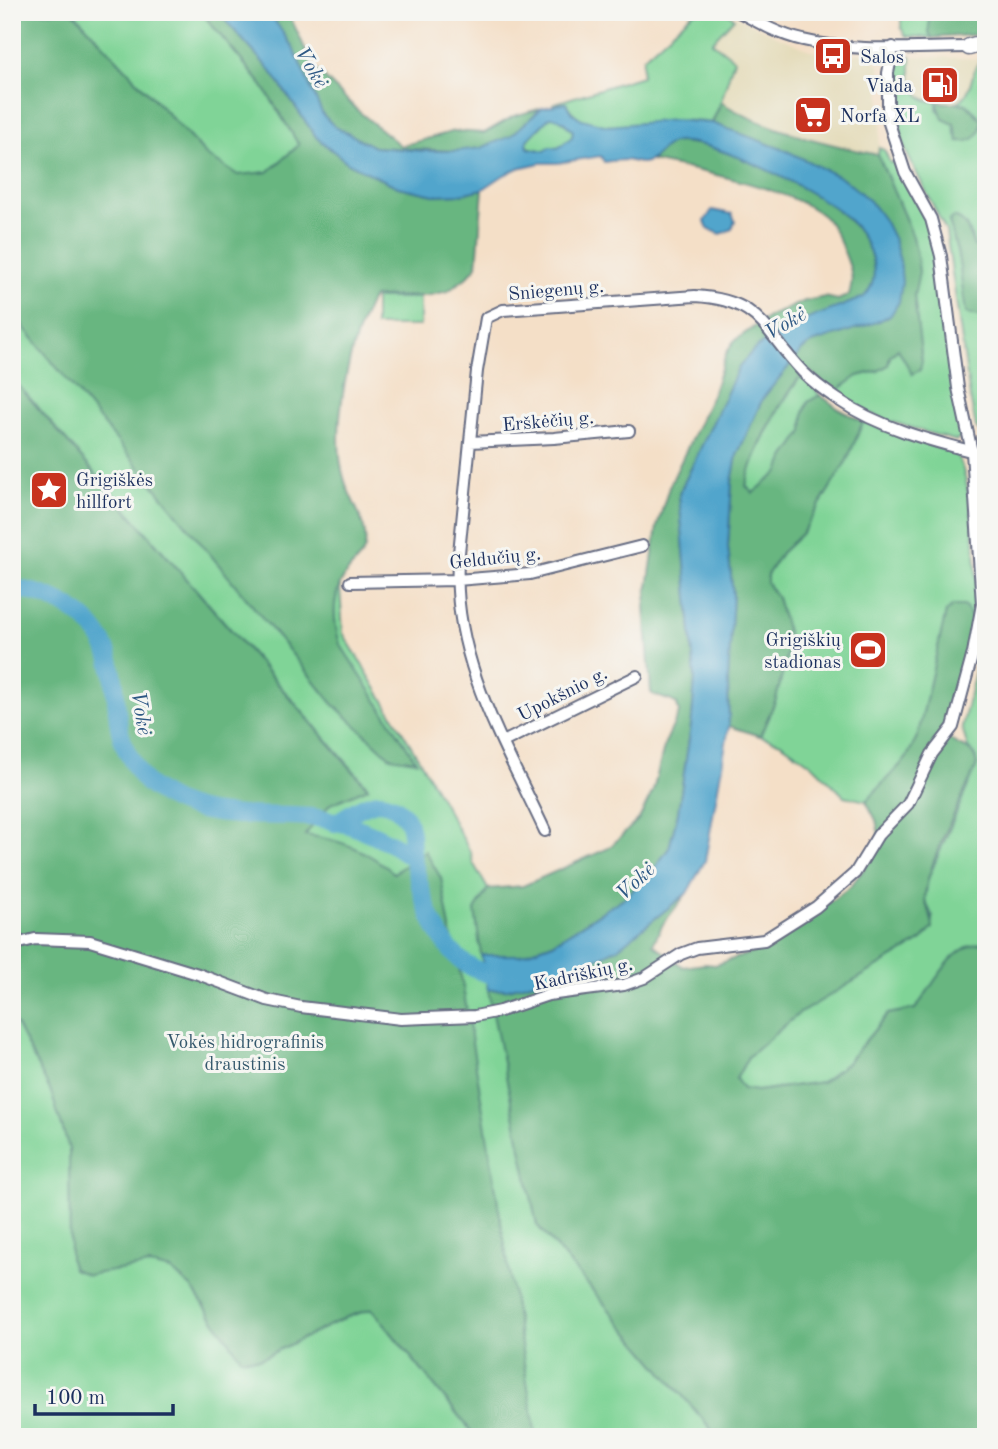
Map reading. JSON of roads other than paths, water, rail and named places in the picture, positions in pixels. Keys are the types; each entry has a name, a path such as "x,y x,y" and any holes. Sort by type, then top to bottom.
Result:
{"highway":[{"path":"969,47 986,42"},
{"path":"969,47 986,52"}],"street":[{"path":"738,12 768,28 800,40 833,46 969,47"},
{"name":"Kadriškių g.","path":"12,945 35,939 90,941 198,974 267,1000 301,1007 401,1019 475,1016 500,1011 548,995 624,985 644,978 681,954 697,948 764,940 816,907 855,873 878,835 908,804 932,754 953,727 982,604 972,452 958,388 938,240 931,219 905,172 888,120 888,73 893,47"},
{"name":"Sniegenų g.","path":"545,831 483,699 472,667 457,580 470,442 486,318 503,310 695,296 719,299 758,317 802,371 818,386 858,412 890,427 986,455"},
{"name":"Erškėčių g.","path":"470,442 629,431"},
{"name":"Geldučių g.","path":"350,582 457,580 530,574 642,547"},
{"name":"Upokšnio g.","path":"503,742 637,676"}],"water":[{"path":"218,12 269,12 293,48 323,115 334,126 374,147 424,151 481,148 511,136 542,108 566,103 571,112 582,119 608,126 674,120 712,123 787,151 844,179 870,201 894,240 902,282 899,302 891,315 812,343 802,350 763,398 737,455 732,482 728,547 733,595 728,680 729,726 705,861 687,893 618,948 571,972 508,989 488,990 481,955 520,955 553,943 627,896 654,869 669,848 678,813 692,719 695,678 679,494 738,369 750,354 763,342 795,324 864,297 873,278 871,256 861,235 847,218 833,207 765,169 694,143 672,143 643,163 626,160 604,162 601,156 540,163 518,168 483,189 460,194 434,195 398,187 348,163 317,138 270,70","holes":["550,117 563,121 573,131 572,137 558,148 549,147 545,151 528,148 527,140"]},
{"path":"712,210 732,214 735,221 732,229 721,234 708,229 705,221"}],"waterway":[{"name":"Vokė","path":"12,588 60,602 87,621 97,633 106,647 111,664 119,727 127,752 143,779 166,796 205,811 310,817 338,822 376,836 412,857"},
{"name":"Vokė","path":"335,823 368,804 379,802 401,812 410,828 413,860 424,899 441,936 452,952 467,964 484,973 506,976"}],"place":[{"name":"Salos","path":"833,56"},
{"name":"Viada","path":"940,85"},
{"name":"Norfa XL","path":"813,115"},
{"name":"Grigiškės hillfort","path":"49,490"},
{"name":"Grigiškių stadionas","path":"868,650"}],"park label":[{"name":"Vokės hidrografinis draustinis","path":"245,1052"}]}
